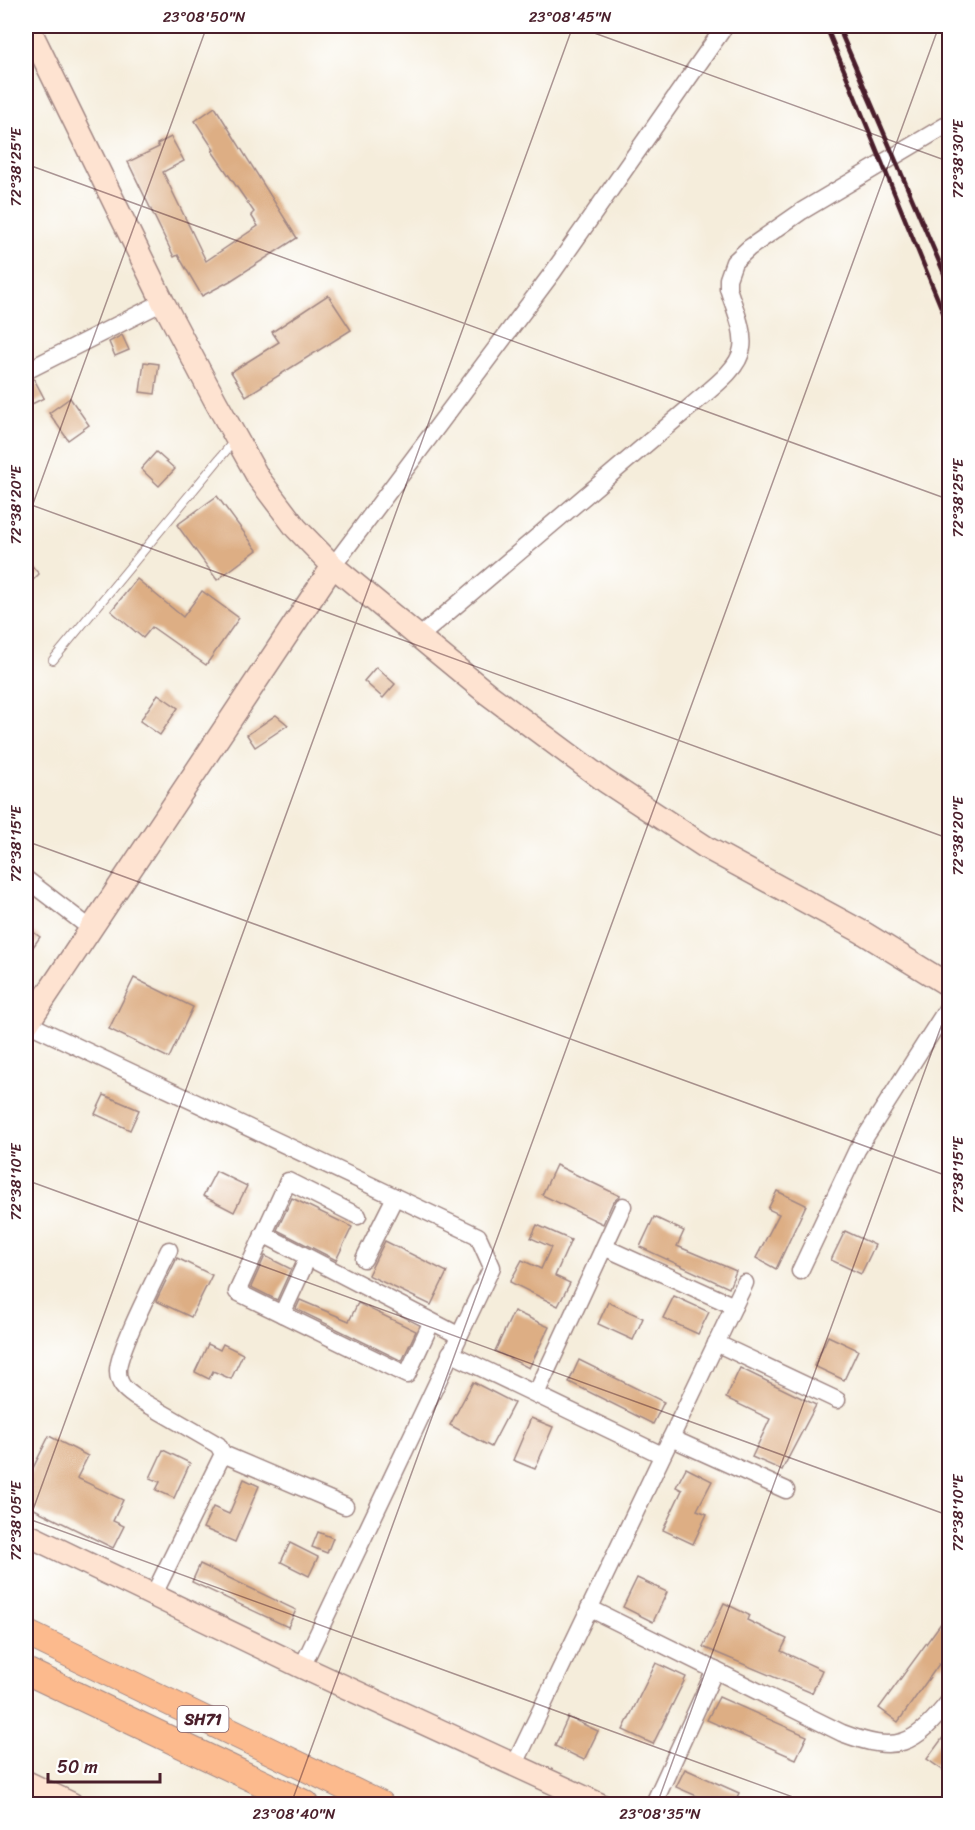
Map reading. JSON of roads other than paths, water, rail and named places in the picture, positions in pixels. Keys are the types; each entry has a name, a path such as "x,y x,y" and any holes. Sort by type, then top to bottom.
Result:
{"main road":[{"name":"SH71","path":"26,1634 380,1804"},
{"name":"SH71","path":"26,1671 306,1804"}],"street":[{"path":"28,26 163,302 259,479 296,528 333,566 488,694 605,781 707,848 862,932 950,986"},
{"path":"302,1667 492,1267 478,1236 26,1025 333,566 553,272 724,26"},
{"path":"419,637 690,407 731,368 740,357 743,346 728,288 728,279 734,262 749,248 802,211 950,123"},
{"path":"26,371 163,302"},
{"path":"26,879 90,928"},
{"path":"800,1271 857,1150 950,1004"},
{"path":"358,1216 288,1181 237,1292 407,1375 427,1321"},
{"path":"364,1259 395,1197"},
{"path":"536,1394 624,1206"},
{"path":"261,1239 415,1311 427,1321 458,1335"},
{"path":"261,1239 304,1266 410,1320 427,1321"},
{"path":"606,1248 734,1305"},
{"path":"169,1250 118,1361 120,1382 125,1390 218,1445 223,1454 345,1506"},
{"path":"282,1314 304,1266"},
{"path":"514,1766 745,1283"},
{"path":"716,1343 837,1400"},
{"path":"450,1353 662,1455"},
{"path":"671,1438 786,1490"},
{"path":"153,1596 223,1454"},
{"path":"26,1534 302,1667 599,1804"},
{"path":"589,1608 842,1733 870,1743 885,1745 913,1738 931,1724 950,1700"},
{"path":"654,1803 715,1670"},
{"path":"26,1782 72,1804"}],"lane":[{"path":"53,660 236,438"}],"railway":[{"path":"826,26 950,329"},
{"path":"838,26 950,287"}]}
